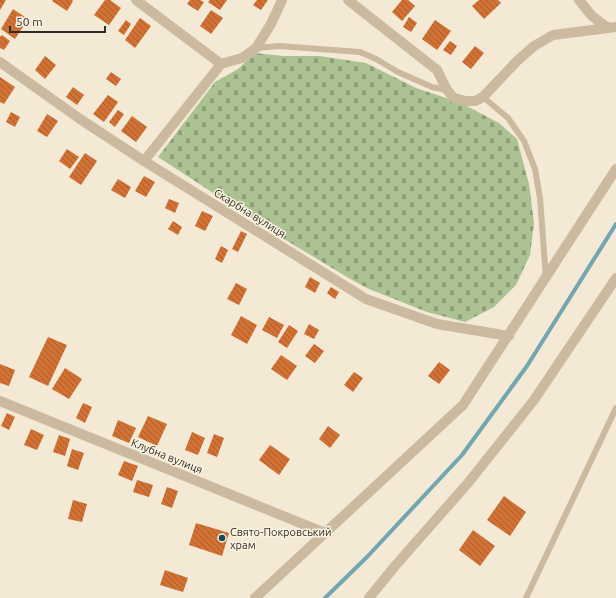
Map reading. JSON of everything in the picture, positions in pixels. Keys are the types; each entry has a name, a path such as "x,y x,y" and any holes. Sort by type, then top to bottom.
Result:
{"street":[{"path":"136,0 222,64"},
{"path":"144,161 222,64 242,58 256,48 271,24 282,0"},
{"path":"348,0 437,70 447,90 454,98 466,101 475,101 483,97 517,61 534,46 553,35 612,27"},
{"path":"579,0 592,16 612,27"},
{"name":"Скарбна вулиця","path":"0,62 80,119 144,161 366,300 437,324 509,336"},
{"path":"255,598 463,405 616,169"},
{"path":"369,598 394,566 468,483 534,400 616,278"},
{"name":"Клубна вулиця","path":"0,401 325,533"}],"lane":[{"path":"256,48 279,46 360,52 376,59 398,72 432,87 447,90"},
{"path":"483,97 508,118 524,141 535,169 540,198 546,278"},
{"path":"526,598 616,408"}],"green space":[{"path":"255,53 283,56 319,56 366,63 416,88 461,103 499,123 517,139 529,184 534,223 530,255 516,285 494,307 465,322 427,312 369,289 352,280 284,239 158,157 215,82 238,69"}],"building":[{"path":"0,0 6,0 0,10"},
{"path":"105,0 110,0 121,8 109,25 94,15"},
{"path":"190,0 200,0 204,2 198,11 187,4"},
{"path":"210,0 227,0 220,10 208,2"},
{"path":"257,0 268,0 261,10 253,5"},
{"path":"402,0 408,0 415,6 402,21 392,12"},
{"path":"479,0 498,0 501,3 484,19 472,6"},
{"path":"52,1 73,1 67,11"},
{"path":"13,9 28,19 15,39 1,29"},
{"path":"211,10 223,18 211,34 200,26"},
{"path":"409,17 417,23 411,32 403,27"},
{"path":"140,18 151,26 135,48 125,40"},
{"path":"126,20 131,24 124,35 118,31"},
{"path":"435,20 451,31 437,50 422,39"},
{"path":"2,35 10,41 4,50 0,48 0,37"},
{"path":"450,41 457,46 451,55 443,50"},
{"path":"475,46 484,53 471,69 462,62"},
{"path":"45,56 56,65 45,79 35,70"},
{"path":"111,72 121,79 116,86 106,79"},
{"path":"0,77 15,87 4,104 0,102"},
{"path":"73,87 84,95 77,105 66,97"},
{"path":"108,95 118,102 104,122 93,114"},
{"path":"118,110 124,114 115,127 109,122"},
{"path":"11,112 20,117 15,127 6,122"},
{"path":"47,114 58,121 47,137 37,131"},
{"path":"132,116 147,127 136,142 121,131"},
{"path":"67,149 79,157 70,169 59,161"},
{"path":"85,153 97,161 81,185 69,177"},
{"path":"144,176 155,182 146,197 135,191"},
{"path":"118,179 131,187 125,198 111,190"},
{"path":"169,199 179,203 175,213 165,208"},
{"path":"202,211 213,216 205,231 195,226"},
{"path":"173,221 182,227 178,235 168,229"},
{"path":"241,231 247,234 238,252 232,249"},
{"path":"221,246 228,250 222,263 215,259"},
{"path":"310,277 320,283 315,293 305,287"},
{"path":"236,283 247,289 239,305 227,299"},
{"path":"331,287 339,292 335,299 327,293"},
{"path":"241,316 257,325 247,344 231,335"},
{"path":"269,317 284,325 277,338 262,330"},
{"path":"309,324 319,330 314,339 304,334"},
{"path":"289,325 298,331 287,348 278,342"},
{"path":"48,337 67,345 48,386 29,377"},
{"path":"314,344 324,351 315,363 305,356"},
{"path":"281,355 297,366 287,380 271,369"},
{"path":"439,362 450,370 439,384 428,376"},
{"path":"0,364 15,370 9,386 0,383"},
{"path":"65,368 82,379 69,399 52,389"},
{"path":"354,372 363,378 353,392 344,385"},
{"path":"83,403 92,407 85,423 76,418"},
{"path":"7,413 15,417 9,430 1,426"},
{"path":"148,416 167,424 157,446 138,437"},
{"path":"118,420 136,428 129,443 112,436"},
{"path":"328,426 340,435 330,448 319,439"},
{"path":"31,429 44,435 37,450 24,445"},
{"path":"192,432 205,438 198,455 185,450"},
{"path":"214,434 224,438 217,457 207,453"},
{"path":"59,435 70,439 65,456 53,452"},
{"path":"270,445 290,459 279,475 259,460"},
{"path":"72,449 84,453 78,470 67,466"},
{"path":"124,461 138,466 132,481 118,475"},
{"path":"137,480 153,485 149,497 133,492"},
{"path":"167,487 178,491 172,508 161,504"},
{"path":"504,496 526,512 510,536 487,520"},
{"path":"73,500 87,504 82,522 68,519"},
{"path":"196,523 229,533 222,556 189,545"},
{"path":"473,530 495,546 480,566 459,550"},
{"path":"165,570 188,578 183,592 160,585"}],"waterway":[{"path":"325,598 367,557 462,455 527,366 616,224"}],"place":[{"name":"Свято-Покровський храм","path":"222,538"}]}
